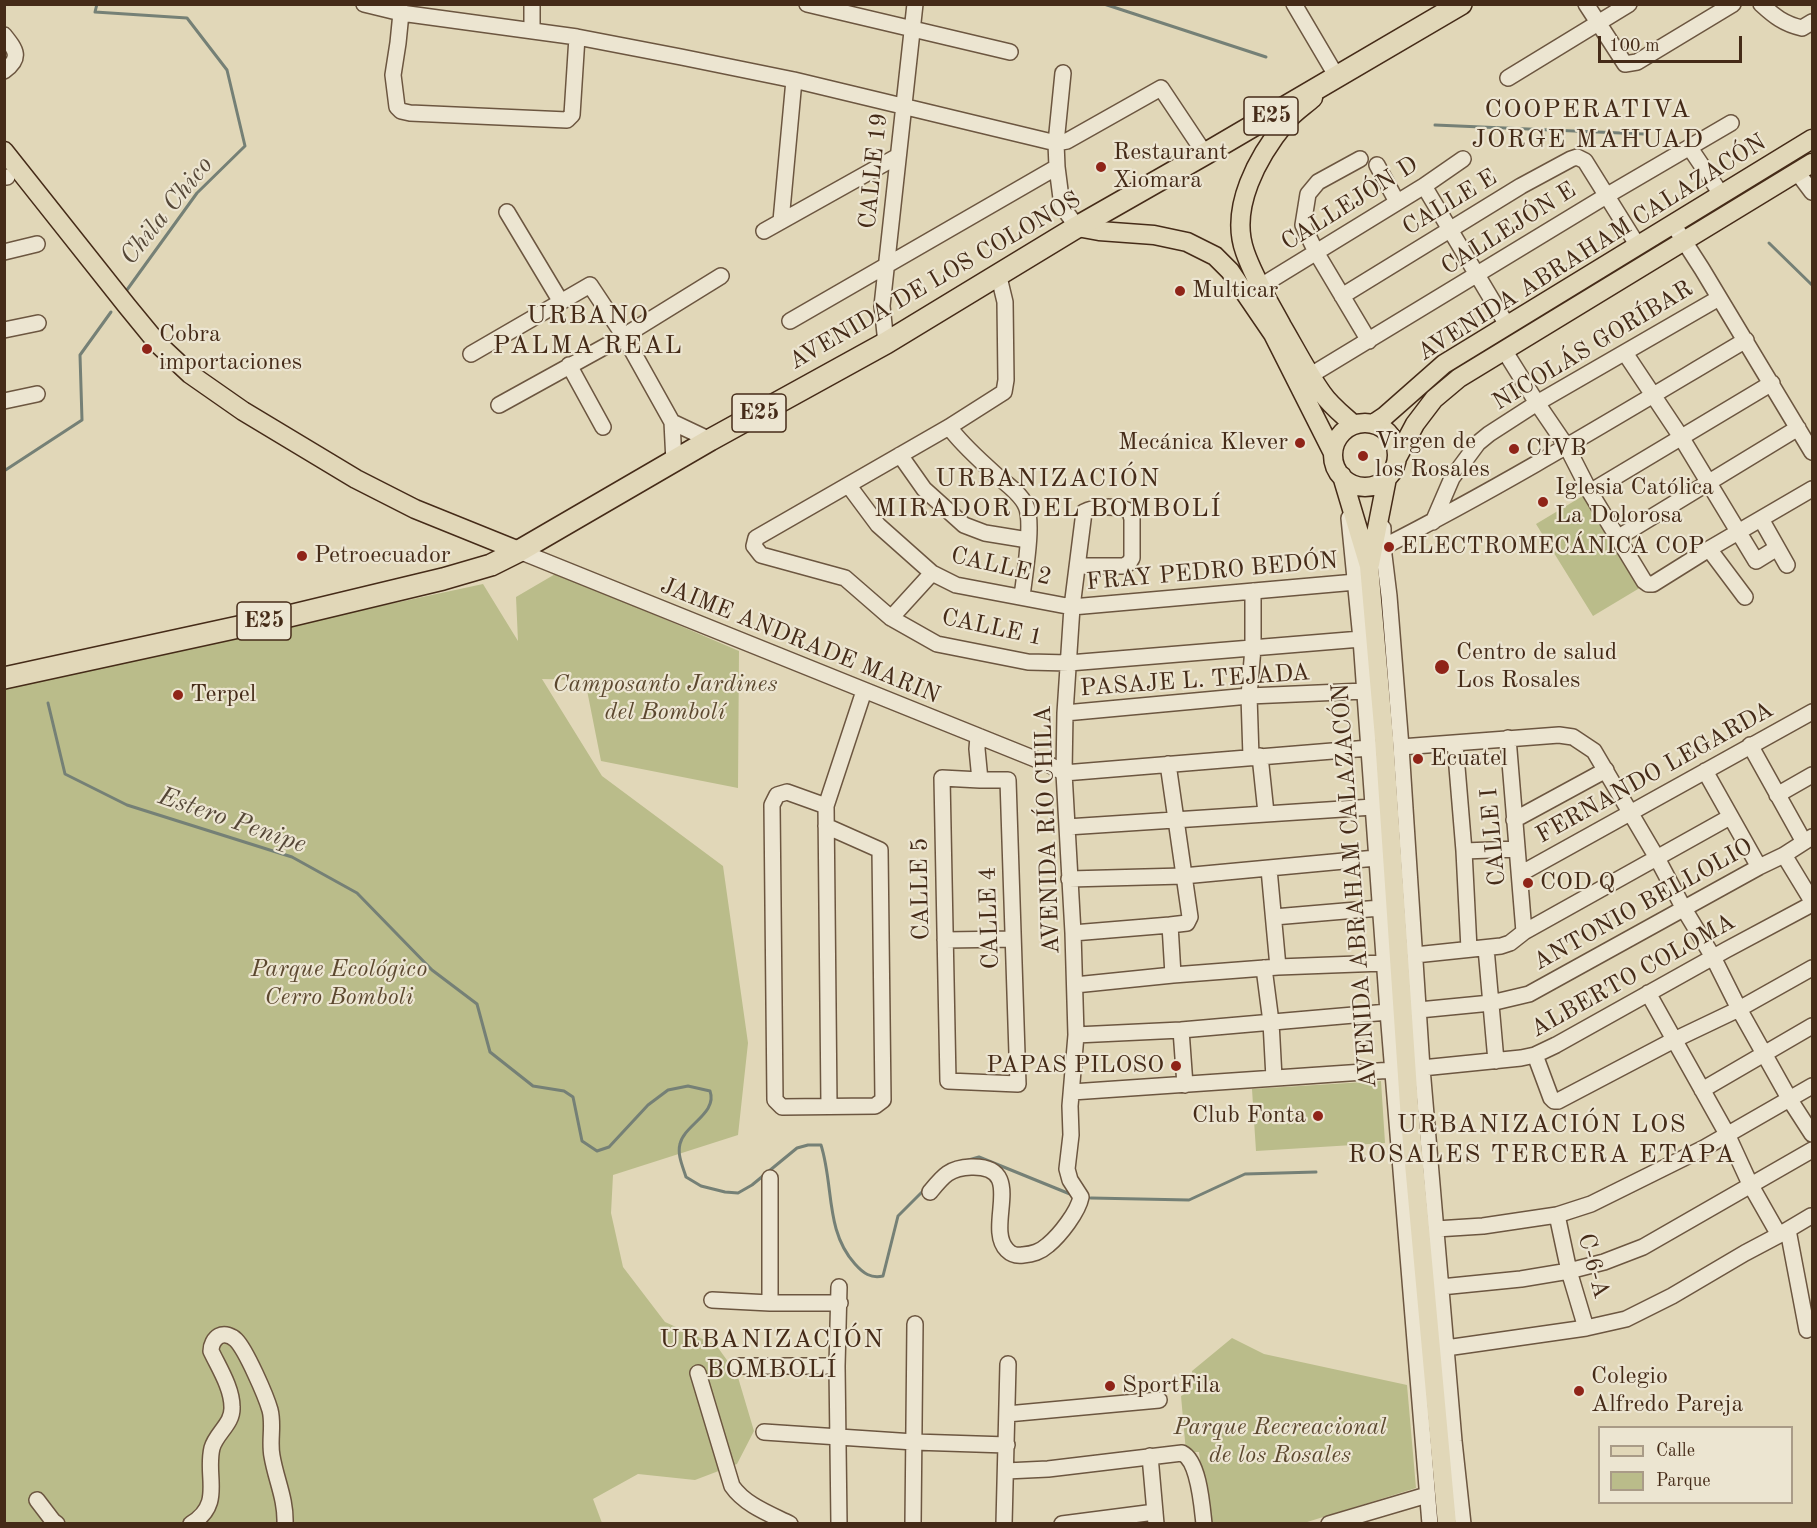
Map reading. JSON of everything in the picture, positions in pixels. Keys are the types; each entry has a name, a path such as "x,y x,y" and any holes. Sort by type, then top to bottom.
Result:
{"highway":[{"name":"AVENIDA DE LOS COLONOS","path":"4,678 289,616 443,579 491,565 886,343 998,273 1337,77 1444,11 1461,4"}],"main road":[{"path":"1337,77 1287,121 1269,147 1252,177 1242,206 1240,228 1245,251 1261,285 1311,375 1329,401 1354,425"},
{"name":"AVENIDA ABRAHAM CALAZACÓN","path":"1373,424 1385,417 1444,364 1812,139"},
{"path":"4,151 159,345 190,374 243,411 356,479 415,509 519,551"},
{"name":"AVENIDA ABRAHAM CALAZACÓN","path":"1397,458 1415,424 1434,399 1459,378 1805,167"},
{"path":"1077,227 1154,235 1187,242 1215,256 1230,271 1273,334 1333,453 1335,466 1342,476 1351,483 1367,487 1378,484 1393,471 1397,458 1397,448 1388,432 1373,424 1362,423 1354,425 1341,434 1336,441 1333,453"},
{"name":"AVENIDA ABRAHAM CALAZACÓN","path":"1342,476 1370,566 1407,1069 1448,1524"},
{"name":"AVENIDA ABRAHAM CALAZACÓN","path":"1370,566 1387,478"}],"street":[{"path":"364,4 577,37 794,80 1056,143 1067,141 1161,88 1205,154"},
{"path":"532,4 532,30"},
{"path":"807,4 1010,52"},
{"name":"CALLE 19","path":"886,343 882,306 915,4"},
{"path":"1586,4 1625,64 1637,62 1733,4"},
{"path":"1508,78 1629,4"},
{"path":"1761,4 1788,25 1807,25"},
{"path":"1298,6 1337,77"},
{"path":"400,9 393,75 397,107 401,111 410,113 567,120 572,115 577,37"},
{"path":"4,35 13,46 16,55 14,63 4,71"},
{"path":"1063,73 1056,143 1057,167 1062,206 1077,227"},
{"path":"781,221 794,80"},
{"name":"CALLEJÓN E","path":"1311,375 1731,123"},
{"path":"1690,148 1721,195"},
{"path":"764,231 898,156"},
{"name":"CALLE E","path":"1341,296 1521,186 1571,159 1577,157 1585,161 1606,196"},
{"path":"1360,159 1318,182 1308,194 1303,225 1341,296 1369,341"},
{"name":"CALLEJÓN D","path":"1261,285 1424,186 1463,159"},
{"path":"1377,165 1397,202"},
{"path":"790,321 1057,167"},
{"path":"1805,167 1812,192"},
{"path":"1424,186 1507,324"},
{"path":"1606,196 1638,246"},
{"path":"507,212 561,302"},
{"path":"1673,224 1746,340 1812,452"},
{"path":"4,252 37,244"},
{"path":"849,486 1004,392 1006,380 1005,302 998,273"},
{"path":"499,405 624,336 721,276"},
{"path":"471,354 590,285 624,336 672,423 674,462"},
{"name":"NICOLÁS GORÍBAR","path":"1433,522 1452,478 1478,443 1537,403 1719,297"},
{"path":"4,330 38,323"},
{"path":"1383,547 1433,522 1567,447 1746,340"},
{"path":"1504,350 1567,447 1590,492 1648,584 1653,584 1812,489"},
{"path":"1625,353 1681,437 1756,561 1778,548"},
{"path":"569,365 603,427"},
{"path":"1590,492 1772,383"},
{"path":"4,402 38,394"},
{"path":"672,423 710,440"},
{"path":"949,427 963,445 1025,502 1028,513 1028,540 1022,597"},
{"path":"1619,537 1798,428"},
{"path":"900,455 924,489 964,525 985,533 1028,540"},
{"name":"CALLE 1","path":"849,486 756,538 754,546 761,555 845,578 891,618 937,644 1028,662 1069,663 1361,639"},
{"name":"CALLE 2","path":"849,486 878,525 932,573 956,585 1072,607"},
{"name":"AVENIDA ABRAHAM CALAZACÓN","path":"1347,497 1361,639 1388,1012 1407,1069 1436,1230 1463,1524"},
{"name":"AVENIDA ABRAHAM CALAZACÓN","path":"1383,503 1383,547 1401,747 1419,1010 1407,1069 1430,1524"},
{"name":"AVENIDA RÍO CHILA","path":"930,1192 945,1174 973,1167 990,1170 998,1178 1003,1189 999,1231 1003,1246 1017,1256 1032,1254 1043,1249 1056,1238 1080,1204 1082,1197 1070,1180 1067,1169 1076,1035 1076,985 1064,773 1065,713 1072,607 1084,512 1094,508 1124,508 1130,512 1132,519 1129,563 1124,566 1078,566"},
{"path":"1761,519 1787,565"},
{"path":"1709,549 1744,597"},
{"name":"JAIME ANDRADE MARIN","path":"519,551 1050,765 1064,773"},
{"path":"891,618 932,573"},
{"name":"FRAY PEDRO BEDÓN","path":"1072,607 1356,582"},
{"path":"1253,591 1253,648 1249,696 1266,813"},
{"path":"829,1105 826,806 864,691"},
{"name":"PASAJE L. TEJADA","path":"1065,713 1249,696 1365,691"},
{"name":"FERNANDO LEGARDA","path":"1520,874 1812,712"},
{"path":"1401,747 1559,735 1573,736 1594,751 1713,957 1764,1055 1812,1134"},
{"path":"978,736 980,780"},
{"name":"CALLE I","path":"1508,738 1524,932"},
{"path":"1455,743 1469,949"},
{"path":"1750,745 1777,795 1808,839"},
{"path":"1064,773 1369,748"},
{"path":"1073,933 1170,925 1187,923 1189,920 1168,764"},
{"path":"1514,820 1606,770"},
{"path":"1705,771 1759,867"},
{"path":"1777,795 1812,775"},
{"name":"CALLE 5","path":"948,1081 942,778 980,780"},
{"name":"CALLE 4","path":"948,1081 1018,1084 1008,780 980,780"},
{"path":"826,806 787,792 777,795 772,806 775,1101 782,1107 875,1106 883,1100 880,850 826,826"},
{"path":"1067,826 1373,807"},
{"path":"1415,955 1486,948 1510,943 1524,932 1730,817"},
{"name":"ANTONIO BELLOLIO","path":"1419,1010 1491,1003 1529,994 1784,855 1808,839"},
{"path":"1464,851 1517,849"},
{"path":"1784,855 1812,903"},
{"path":"1069,879 1183,876 1376,858"},
{"path":"1269,869 1274,917 1271,968 1274,1078"},
{"name":"ALBERTO COLOMA","path":"1072,1092 1407,1069 1535,1055 1556,1046 1812,903"},
{"path":"1274,917 1380,908"},
{"path":"1170,925 1173,975"},
{"path":"945,940 1013,939"},
{"path":"1486,948 1496,1061"},
{"path":"1076,985 1271,968 1384,963"},
{"path":"1535,1055 1551,1098 1558,1101 1674,1040 1739,1009 1812,968"},
{"path":"1648,993 1727,1134 1750,1184 1783,1232 1807,1330"},
{"path":"1076,1035 1181,1030 1388,1012"},
{"path":"1702,1090 1812,1026"},
{"path":"1181,1030 1185,1085"},
{"path":"1436,1230 1483,1226 1557,1215 1590,1204 1704,1148 1812,1086"},
{"path":"1440,1287 1521,1279 1604,1262 1643,1247 1812,1150"},
{"path":"770,1178 770,1303"},
{"name":"C-6-A","path":"1557,1215 1569,1271 1587,1328"},
{"path":"1446,1348 1587,1328 1626,1319 1811,1216"},
{"path":"712,1300 770,1303 839,1295 837,1366 839,1524"},
{"path":"913,1524 915,1324"},
{"path":"191,1524 199,1519 211,1500 212,1450 232,1412 230,1393 211,1351 214,1340 225,1335 231,1336 241,1346 270,1410 272,1458 284,1499 285,1524"},
{"path":"1004,1524 1008,1365"},
{"path":"737,1366 837,1366"},
{"path":"698,1373 732,1486 745,1500 784,1522"},
{"path":"1007,1413 1159,1400"},
{"path":"764,1432 914,1442 1007,1445"},
{"path":"1006,1471 1048,1469 1150,1456 1186,1454 1198,1484 1204,1524"},
{"path":"1062,1524 1155,1518 1150,1456"},
{"path":"1329,1524 1362,1518 1427,1495"},
{"path":"37,1500 57,1524"}],"green space":[{"path":"1586,494 1643,586 1593,616 1536,524"},
{"name":"Parque Ecológico Cerro Bomboli","path":"557,573 739,651 738,788 601,761 585,680 542,679 602,776 723,866 748,1043 738,1135 613,1175 611,1213 623,1267 665,1322 716,1345 737,1374 754,1431 737,1464 695,1480 638,1474 593,1499 602,1523 5,1523 4,687 483,584 518,641 516,597"},
{"name":"Club Fonta","path":"1381,1081 1385,1143 1256,1151 1252,1089"},
{"name":"Parque Recreacional de los Rosales","path":"1232,1338 1264,1354 1407,1385 1416,1488 1304,1523 1208,1523 1199,1452 1186,1452 1181,1396 1193,1389 1192,1371"}],"waterway":[{"name":"Chila Chico","path":"97,4 95,12 187,18 227,70 245,146 197,193 124,294"},
{"name":"Chila Chico","path":"1104,4 1266,57"},
{"name":"Chila Chico","path":"1435,125 1644,134"},
{"name":"Chila Chico","path":"1769,243 1812,285"},
{"name":"Chila Chico","path":"4,471 82,420 80,355 111,312"},
{"name":"Estero Penipe","path":"48,703 65,774 127,805 292,857 357,893 432,970 477,1004 490,1052 533,1086 564,1091 573,1097 582,1141 597,1151 609,1147 648,1105 668,1090 688,1086 710,1091 709,1106 683,1137 680,1144 680,1157 686,1177 701,1186 738,1193 752,1185 797,1148 821,1145 834,1223 839,1237 845,1251 855,1264 864,1273 875,1277 883,1276 898,1216 924,1190"},
{"name":"Estero Penipe","path":"965,1161 979,1157 1070,1194"},
{"name":"Estero Penipe","path":"1091,1198 1189,1200 1245,1174 1316,1172"}],"place":[{"name":"Restaurant Xiomara","path":"1101,167"},
{"name":"Multicar","path":"1180,291"},
{"name":"Cobra importaciones","path":"147,349"},
{"name":"Mecánica Klever","path":"1300,443"},
{"name":"CIVB","path":"1514,449"},
{"name":"Virgen de los Rosales","path":"1363,456"},
{"name":"Iglesia Católica La Dolorosa","path":"1543,502"},
{"name":"ELECTROMECÁNICA COP","path":"1389,547"},
{"name":"Petroecuador","path":"302,556"},
{"name":"Centro de salud Los Rosales","path":"1442,667"},
{"name":"Terpel","path":"178,695"},
{"name":"Ecuatel","path":"1418,759"},
{"name":"COD Q","path":"1528,883"},
{"name":"PAPAS PILOSO","path":"1176,1066"},
{"name":"Club Fonta","path":"1318,1116"},
{"name":"SportFila","path":"1110,1386"},
{"name":"Colegio Alfredo Pareja","path":"1579,1391"}],"district":[{"name":"COOPERATIVA JORGE MAHUAD","path":"1588,125"},
{"name":"URBANO PALMA REAL","path":"588,331"},
{"name":"URBANIZACIÓN MIRADOR DEL BOMBOLÍ","path":"1048,494"},
{"name":"URBANIZACIÓN LOS ROSALES TERCERA ETAPA","path":"1542,1140"},
{"name":"URBANIZACIÓN BOMBOLÍ","path":"772,1355"}],"park label":[{"name":"Camposanto Jardines del Bombolí","path":"665,699"}]}
